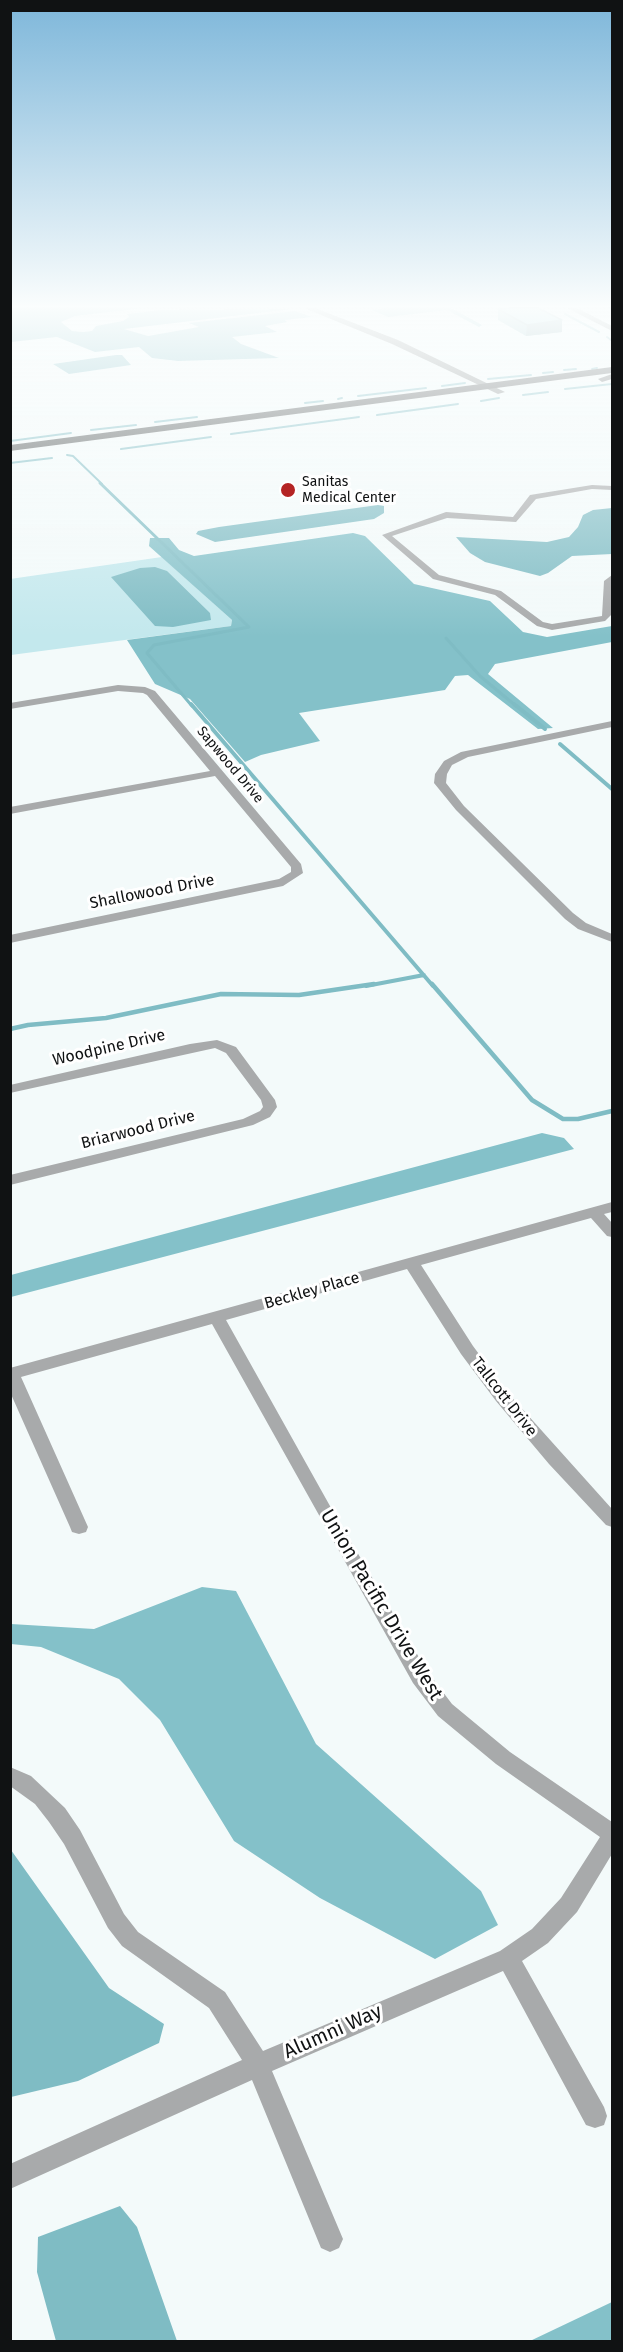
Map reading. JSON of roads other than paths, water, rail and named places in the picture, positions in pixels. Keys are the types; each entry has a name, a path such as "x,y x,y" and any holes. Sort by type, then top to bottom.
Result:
{"highway":[{"path":"10,456 268,418"},
{"path":"10,448 281,418"}],"street":[{"path":"612,488 592,487 533,497 516,519 446,515 386,535 436,577 498,593 540,624 552,627 606,618 609,581 612,578"},
{"name":"Sapwood Drive","path":"10,706 131,687 151,693 297,867 297,873"},
{"path":"612,724 473,751 448,763 441,774 440,783 460,808 569,916 582,927 612,939"},
{"path":"10,811 216,773"},
{"name":"Shallowood Drive","path":"10,939 283,882 297,873"},
{"name":"Woodpine Drive","path":"10,1089 190,1048 217,1044 231,1050 268,1100 270,1107"},
{"name":"Briarwood Drive","path":"10,1180 249,1122 265,1114 270,1107"},
{"name":"Beckley Place","path":"11,1374 612,1207"},
{"path":"595,1213 612,1232"},
{"name":"Tallcott Drive","path":"411,1262 467,1350 502,1398 612,1520"},
{"name":"Union Pacific Drive West","path":"217,1318 330,1522 420,1677 445,1710 503,1758 612,1834"},
{"path":"11,1374 79,1527"},
{"path":"10,1776 24,1782 57,1815 72,1837 116,1921 130,1940 217,2000 228,2014 258,2065 330,2239"},
{"name":"Alumni Way","path":"10,2177 258,2065 508,1958 540,1936 569,1905 612,1834"},
{"path":"508,1958 595,2116"}],"waterway":[{"path":"155,422 191,418"},
{"path":"231,434 353,418"},
{"path":"91,430 136,425"},
{"path":"10,441 71,433"},
{"path":"121,449 211,437"},
{"path":"67,455 73,456 102,484"},
{"path":"10,463 52,458"},
{"path":"100,483 249,627 154,645 147,653 192,706"},
{"path":"446,638 480,676 516,706"},
{"path":"191,704 424,975"},
{"path":"514,704 545,729"},
{"path":"560,744 612,789"},
{"path":"366,986 424,975"},
{"path":"424,975 433,986"},
{"path":"10,1029 28,1025 106,1018 221,994 299,995 374,984"},
{"path":"432,984 532,1100 563,1119 578,1119 612,1111"}],"place":[{"name":"Sanitas Medical Center","path":"288,490"}]}
